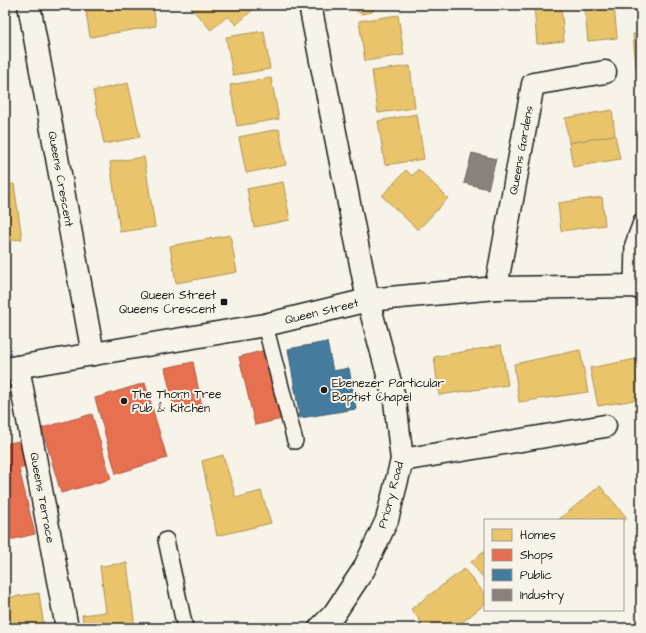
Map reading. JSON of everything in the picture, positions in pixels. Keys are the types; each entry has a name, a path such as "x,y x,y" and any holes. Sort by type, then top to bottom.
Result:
{"street":[{"name":"Queens Crescent","path":"29,5 93,354"},
{"path":"310,5 368,300"},
{"name":"Queens Gardens","path":"496,288 533,84 605,72"},
{"name":"Queen Street","path":"11,368 265,325 368,300 496,288 636,287"},
{"name":"Priory Road","path":"320,628 334,614 364,569 387,520 402,460 395,400 368,300"},
{"name":"Queens Terrace","path":"11,368 67,628"},
{"path":"402,460 605,426"}],"lane":[{"path":"636,287 633,244 641,222"},
{"path":"265,325 296,442"},
{"path":"166,540 186,628"}],"building: Homes":[{"path":"85,5 153,5 156,26 90,37"},
{"path":"194,5 258,5 236,25 228,16 211,30 191,8"},
{"path":"348,5 377,5 372,12 361,14"},
{"path":"534,5 561,5 564,41 537,44"},
{"path":"584,5 614,5 617,38 588,41"},
{"path":"398,15 404,55 365,61 359,21"},
{"path":"264,31 270,69 233,75 226,37"},
{"path":"641,33 641,58 635,58 633,34"},
{"path":"635,58 641,58 641,83 638,83"},
{"path":"410,66 415,108 378,113 372,71"},
{"path":"271,78 279,119 237,126 230,85"},
{"path":"128,83 140,137 104,144 93,91"},
{"path":"612,110 615,135 569,143 565,118"},
{"path":"417,114 424,159 385,165 378,121"},
{"path":"279,129 286,165 246,173 239,137"},
{"path":"615,135 620,159 573,167 569,143"},
{"path":"144,157 155,227 120,232 110,162"},
{"path":"418,169 448,198 418,230 382,196 406,170 412,176"},
{"path":"283,182 290,220 254,227 247,189"},
{"path":"14,184 22,239 5,241 5,186"},
{"path":"602,197 605,225 561,231 558,203"},
{"path":"230,235 237,272 176,283 170,246"},
{"path":"501,345 508,385 439,395 434,357"},
{"path":"580,350 588,392 519,402 514,364"},
{"path":"641,358 641,399 598,406 590,368"},
{"path":"223,455 236,498 261,491 271,523 217,536 202,461"},
{"path":"600,486 627,518 624,520 624,519 559,519"},
{"path":"484,552 484,579 471,562"},
{"path":"127,563 135,628 84,628 82,615 106,612 100,566"},
{"path":"464,569 484,593 484,605 455,628 426,628 411,609"},
{"path":"39,593 44,628 5,628 5,598"}],"building: Shops":[{"path":"265,350 282,419 255,425 239,357"},
{"path":"193,362 202,407 175,413 165,368"},
{"path":"145,383 167,458 116,474 95,398"},
{"path":"92,414 111,479 61,493 42,428"},
{"path":"19,441 26,467 19,469 35,534 5,541 5,444"}],"building: Public":[{"name":"Ebenezer Particular Baptist Chapel","path":"327,342 333,371 349,368 356,409 300,418 288,349"}],"building: Industry":[{"path":"472,153 496,159 488,189 464,183"}],"place":[{"name":"Queen Street Queens Crescent","path":"224,302"},
{"name":"Ebenezer Particular Baptist Chapel","path":"324,390"},
{"name":"The Thorn Tree Pub & Kitchen","path":"124,401"}]}
